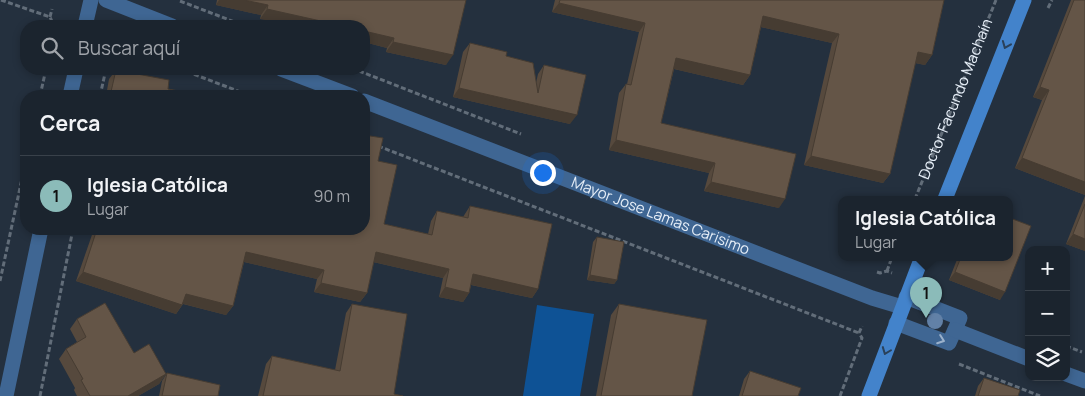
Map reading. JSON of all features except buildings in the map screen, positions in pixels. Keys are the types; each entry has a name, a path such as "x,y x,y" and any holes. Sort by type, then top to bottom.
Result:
{"main road":[{"name":"Doctor Facundo Machaín","path":"946,196 1024,0"},
{"path":"869,396 920,261"}],"street":[{"path":"86,20 91,0"},
{"path":"106,0 157,20"},
{"path":"71,90 75,75"},
{"path":"297,75 336,90"},
{"name":"Mayor Jose Lamas Carisimo","path":"370,103 872,298 904,302 960,318 955,330"},
{"path":"6,396 40,235"},
{"path":"896,323 949,343 955,330 1025,357"},
{"path":"1070,375 1085,381"}],"path":[{"path":"1,0 50,17"},
{"path":"178,0 230,20"},
{"name":"Doctor Facundo Machaín","path":"916,196 996,0"},
{"path":"51,20 50,17 52,9"},
{"path":"41,90 45,75"},
{"path":"101,90 105,75"},
{"path":"196,75 235,90"},
{"path":"373,144 859,333 862,338 840,396"},
{"path":"0,281 20,188"},
{"path":"40,396 73,235"},
{"path":"886,271 890,261"},
{"path":"859,333 862,326"},
{"path":"1070,347 1085,353"},
{"path":"952,362 1040,396"}],"shaded area":[{"path":"537,305 594,314 580,396 523,396"}],"place":[{"name":"Iglesia Católica","path":"926,318"}]}
